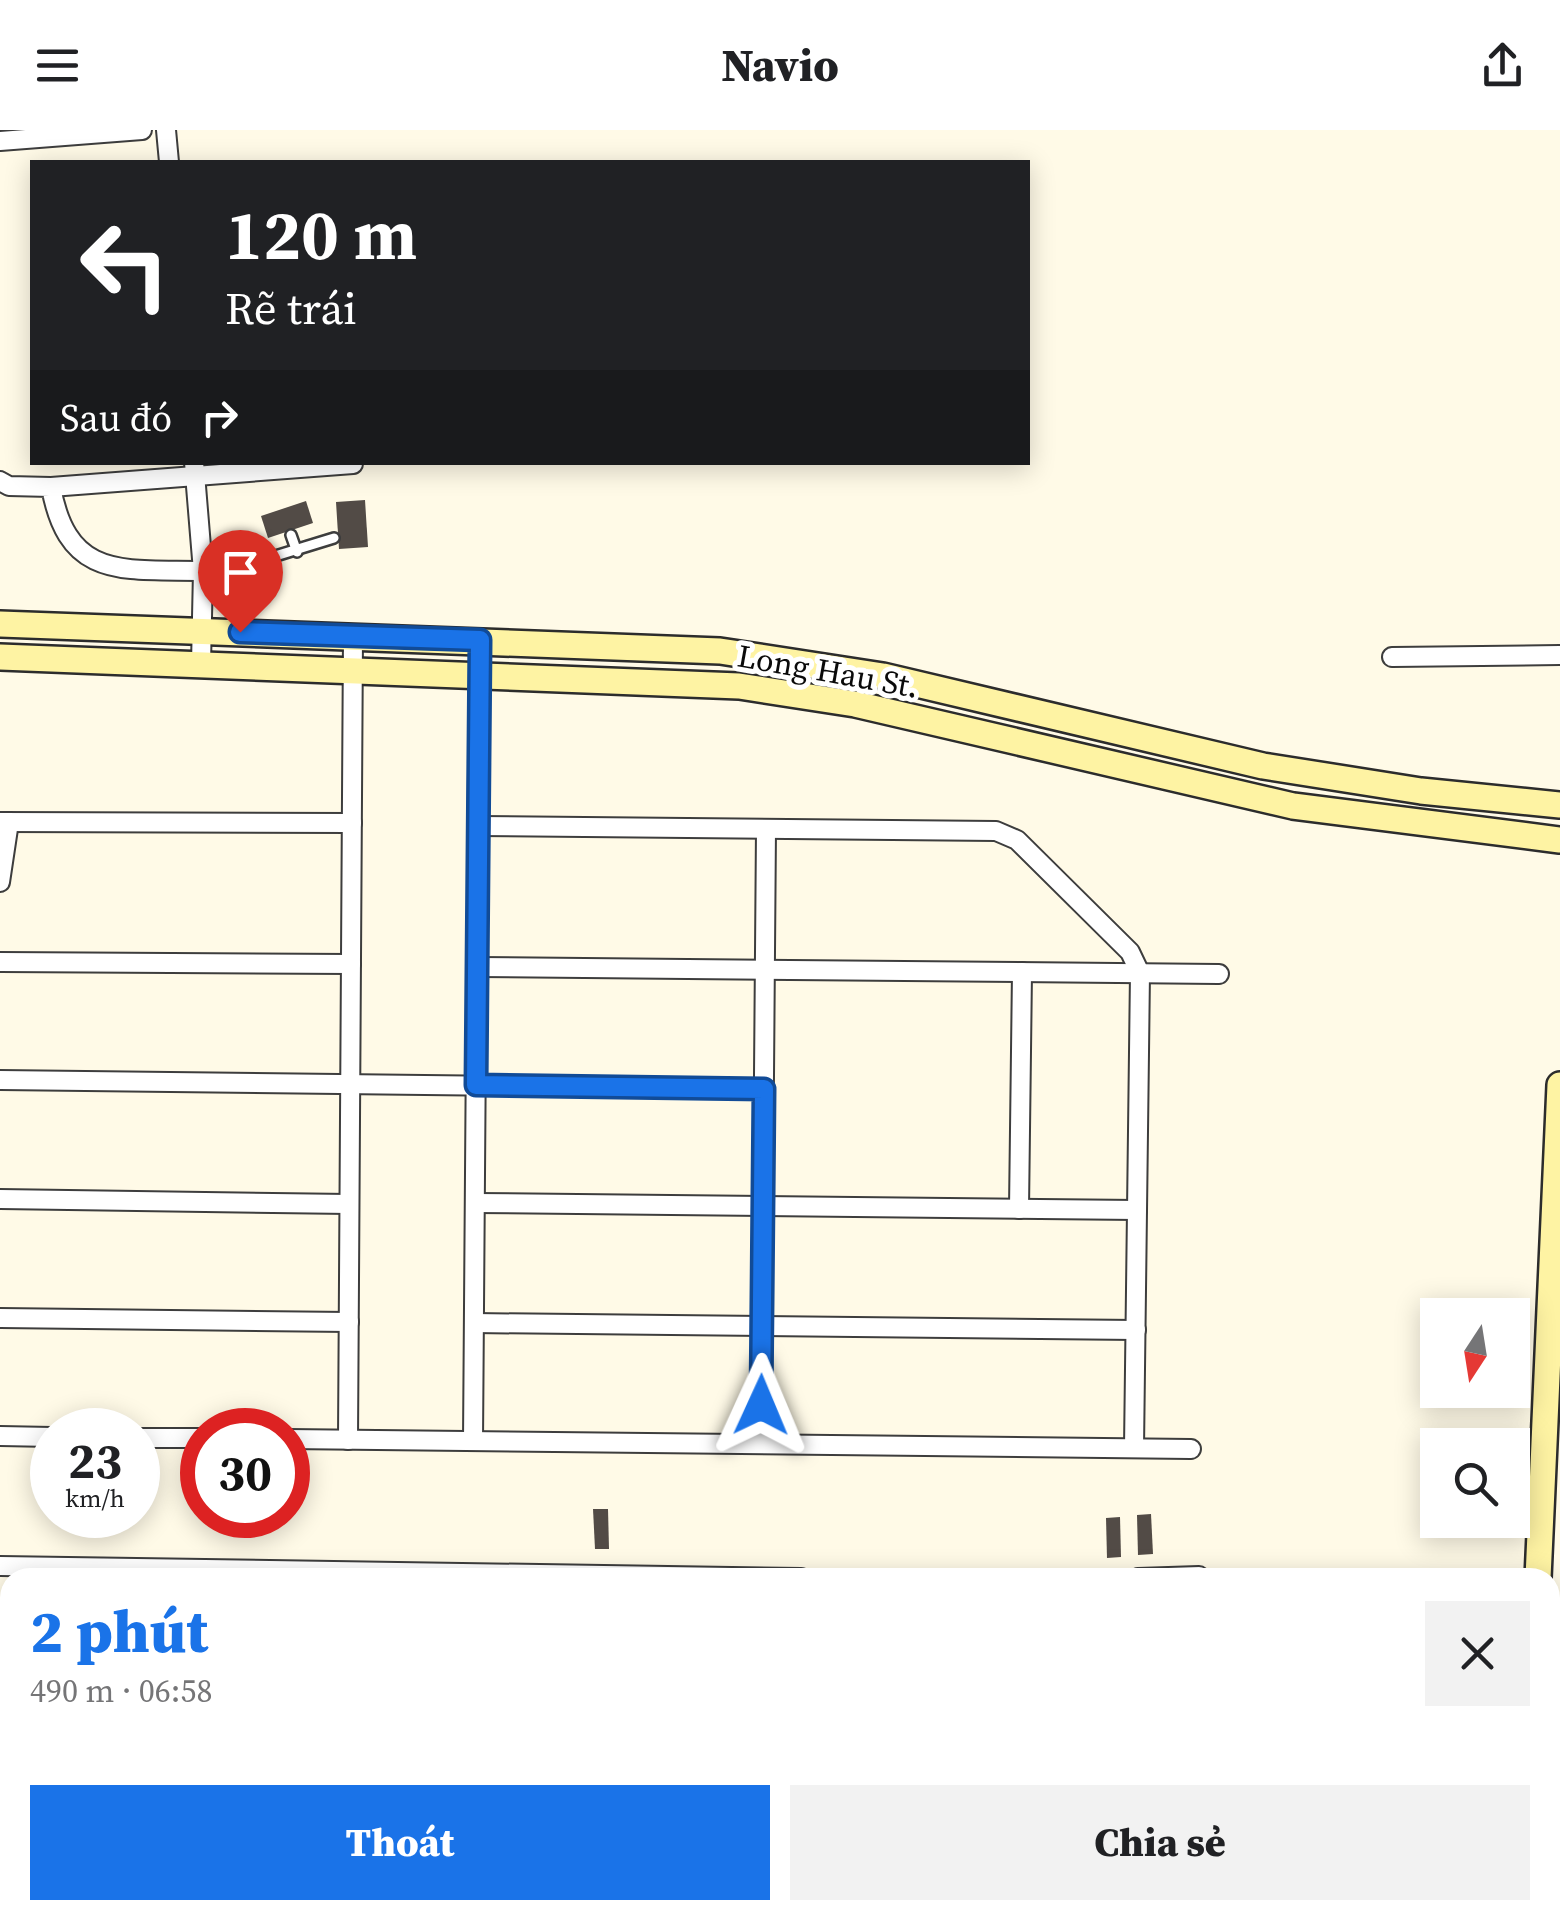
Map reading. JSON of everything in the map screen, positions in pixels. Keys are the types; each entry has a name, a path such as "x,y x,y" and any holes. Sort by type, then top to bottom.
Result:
{"main road":[{"name":"Long Hau St.","path":"0,624 665,646 829,666 1263,766 1421,791 1560,805"},
{"name":"Long Hau St.","path":"0,657 680,680 854,704 1257,800 1560,840"},
{"path":"1539,1568 1554,1317 1560,1085"}],"street":[{"path":"0,141 47,134 142,130"},
{"path":"166,130 168,160"},
{"path":"0,481 9,486 51,487 194,469 321,465"},
{"path":"194,469 202,571 201,664"},
{"path":"51,487 60,524 74,550 96,563 202,571"},
{"path":"348,1440 353,636"},
{"path":"473,1442 480,640"},
{"path":"1392,657 1560,655"},
{"path":"0,882 4,822 352,824"},
{"path":"478,826 1007,834 1130,952 1140,973 1134,1448"},
{"path":"761,1444 766,829"},
{"path":"0,962 351,964"},
{"path":"477,966 1219,974"},
{"path":"1020,1209 1022,972"},
{"path":"0,1080 764,1089"},
{"path":"0,1199 349,1204"},
{"path":"475,1203 1137,1210"},
{"path":"0,1318 348,1322"},
{"path":"474,1322 1136,1330"},
{"path":"0,1436 30,1437"},
{"path":"310,1440 1191,1449"},
{"path":"0,1566 77,1568"}],"lane":[{"path":"291,535 297,552"},
{"path":"202,571 233,569 334,538"}],"building":[{"path":"365,500 368,547 339,549 336,502"},
{"path":"306,501 313,523 268,538 261,516"},
{"path":"593,1509 608,1509 609,1549 595,1549"},
{"path":"1151,1514 1153,1554 1138,1555 1137,1515"},
{"path":"1120,1517 1121,1557 1107,1558 1106,1518"}],"route":[{"path":"240,632 480,640 476,1085 764,1089 761,1405"}]}
